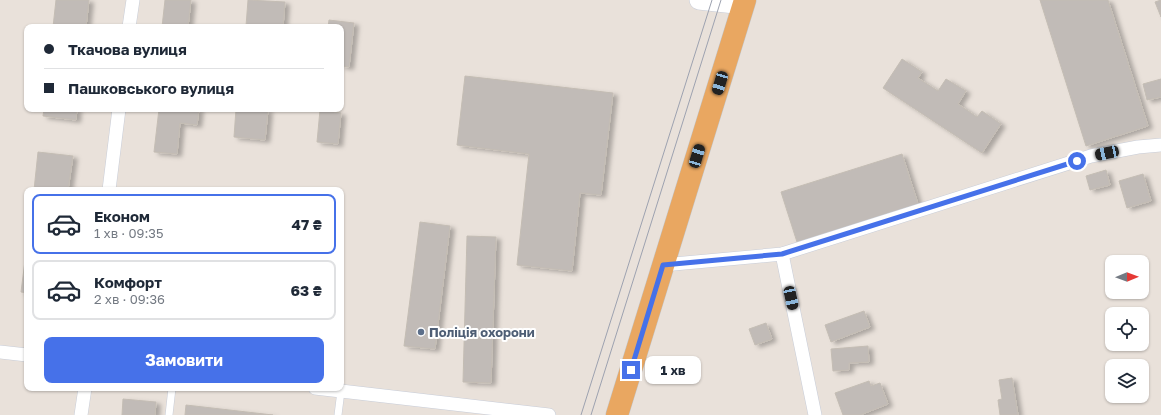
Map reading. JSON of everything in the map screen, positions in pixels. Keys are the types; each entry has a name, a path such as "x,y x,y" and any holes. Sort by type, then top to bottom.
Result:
{"highway":[{"path":"617,415 745,3"}],"main road":[{"path":"699,0 745,3"}],"street":[{"path":"129,24 133,0"},
{"path":"109,187 119,112"},
{"path":"663,265 782,254 1092,156 1138,147 1161,145"},
{"path":"782,254 815,415"},
{"path":"0,352 24,355"},
{"path":"81,415 84,391"},
{"path":"341,391 549,415"}],"lane":[{"path":"169,415 172,391"},
{"path":"338,415 341,391"}],"building":[{"path":"56,0 89,0 86,24 53,24"},
{"path":"165,0 191,0 188,24 162,24"},
{"path":"248,0 285,2 283,24 246,24"},
{"path":"1040,0 1108,0 1148,126 1086,146"},
{"path":"1161,0 1161,17 1155,2"},
{"path":"329,20 354,23 349,67 344,66 344,24 328,24"},
{"path":"902,59 922,72 918,78 938,91 946,79 966,91 958,104 977,117 982,111 1001,124 982,153 883,88"},
{"path":"465,76 613,93 601,195 580,193 572,271 517,265 529,154 457,145"},
{"path":"1161,79 1161,97 1147,100 1143,84"},
{"path":"44,112 77,112 76,120 43,116"},
{"path":"159,112 199,112 197,125 180,123 177,154 154,152"},
{"path":"236,112 268,112 265,140 234,137"},
{"path":"320,112 341,113 338,144 317,142"},
{"path":"38,152 73,156 68,187 34,187"},
{"path":"902,154 918,204 797,242 781,192"},
{"path":"1106,170 1110,185 1090,190 1086,176"},
{"path":"1143,174 1151,201 1127,208 1119,181"},
{"path":"420,222 450,226 435,349 404,346"},
{"path":"467,236 496,237 491,383 463,382"},
{"path":"24,268 24,292 21,292"},
{"path":"864,311 870,327 831,342 825,325"},
{"path":"766,323 772,339 755,345 749,329"},
{"path":"868,346 869,362 849,363 849,370 833,371 831,349"},
{"path":"1012,378 1018,415 1000,415 998,400 1002,399 999,380"},
{"path":"869,381 871,386 880,383 888,404 860,415 843,415 835,393"},
{"path":"123,399 156,402 155,415 122,415"},
{"path":"186,405 273,415 185,415"}],"tram line":[{"path":"581,415 712,0"},
{"path":"591,415 721,0"}],"place":[{"name":"Поліція охорони","path":"421,332"}],"route":[{"path":"631,370 663,265 782,254 1077,161"}]}
